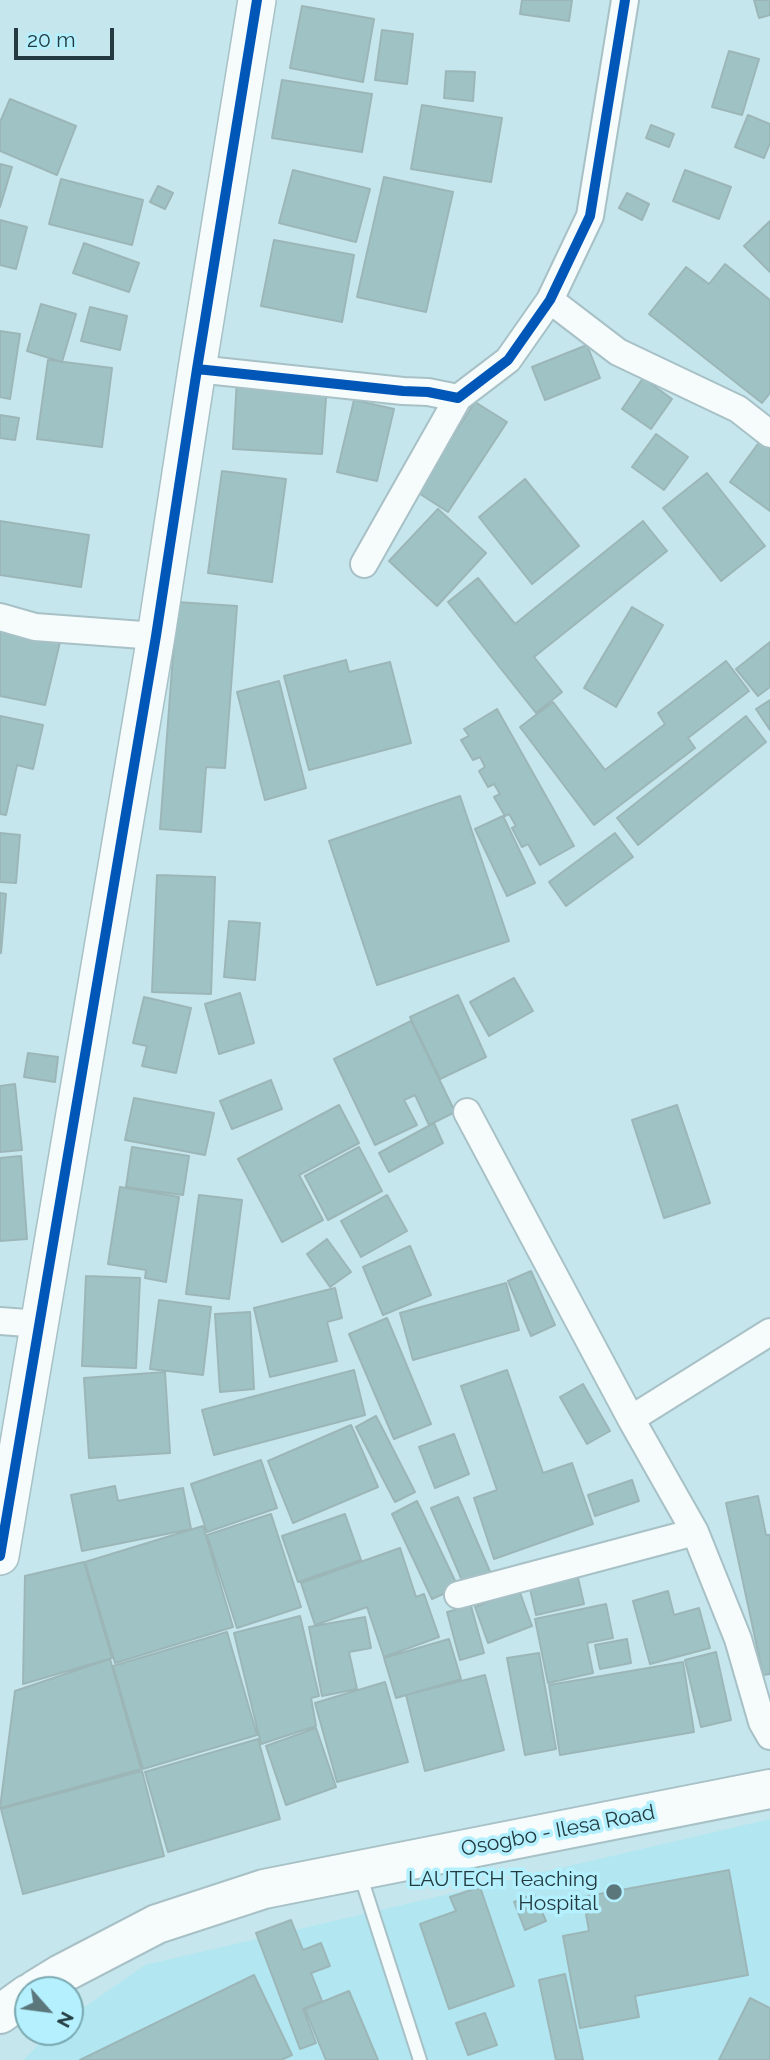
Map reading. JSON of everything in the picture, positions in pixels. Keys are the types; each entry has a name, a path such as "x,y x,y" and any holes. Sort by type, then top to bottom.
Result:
{"main road":[{"name":"Osogbo - Ilesa Road","path":"57,1976 157,1924 264,1889 770,1789"}],"street":[{"path":"0,1556 156,636 257,0"},
{"path":"364,565 458,398 508,360 550,300 590,216 625,0"},
{"path":"550,300 618,352 738,409 770,433"},
{"path":"197,369 428,392 458,398"},
{"path":"0,617 35,627 156,636"},
{"path":"467,1112 631,1419 695,1532 737,1639 762,1722 770,1736"},
{"path":"0,1321 40,1324"},
{"path":"631,1419 770,1332"},
{"path":"458,1595 695,1532"}],"lane":[{"path":"359,1870 420,2060"}],"shaded area":[{"name":"LAUTECH Teaching Hospital","path":"770,1819 770,2060 23,2060 37,2046 84,2046 84,2007 145,1965"}],"building":[{"path":"522,0 572,0 569,21 520,14"},
{"path":"754,0 770,0 770,15 759,18"},
{"path":"302,6 374,19 363,82 290,68"},
{"path":"382,30 413,34 407,84 375,80"},
{"path":"729,51 759,59 742,115 712,107"},
{"path":"446,71 475,72 473,101 444,98"},
{"path":"282,80 372,94 362,152 272,138"},
{"path":"10,99 76,126 57,175 0,151 0,122"},
{"path":"422,105 502,118 491,182 411,169"},
{"path":"748,115 770,124 770,143 764,158 735,147"},
{"path":"651,125 674,134 669,147 646,138"},
{"path":"0,164 12,167 0,207"},
{"path":"293,170 370,189 356,242 279,223"},
{"path":"685,170 731,187 719,219 673,201"},
{"path":"384,177 453,192 426,312 357,297"},
{"path":"61,179 143,200 132,245 49,224"},
{"path":"158,186 173,193 165,209 150,202"},
{"path":"627,193 649,204 642,220 619,208"},
{"path":"0,220 27,227 16,269 0,265"},
{"path":"770,221 770,272 744,246"},
{"path":"274,240 354,255 342,322 261,306"},
{"path":"84,243 139,263 129,292 73,273"},
{"path":"725,264 770,300 770,393 762,403 649,314 686,267 709,284"},
{"path":"41,304 76,314 62,362 27,351"},
{"path":"90,307 127,316 120,350 81,341"},
{"path":"0,331 20,334 10,399 0,397"},
{"path":"587,345 600,378 545,400 532,367"},
{"path":"48,360 112,368 102,447 37,439"},
{"path":"643,378 672,399 651,429 622,409"},
{"path":"237,379 327,384 322,454 233,449"},
{"path":"354,400 394,409 377,481 337,472"},
{"path":"475,402 507,422 448,512 417,492"},
{"path":"0,415 19,418 15,440 0,438"},
{"path":"656,434 688,457 664,490 632,467"},
{"path":"763,437 770,442 770,511 730,482"},
{"path":"222,471 286,479 272,582 208,573"},
{"path":"707,473 765,546 721,581 663,508"},
{"path":"525,479 579,546 532,584 479,517"},
{"path":"438,509 486,553 437,606 389,561"},
{"path":"0,521 89,535 81,587 0,575"},
{"path":"643,521 667,551 534,657 562,692 536,713 448,602 478,578 515,624"},
{"path":"177,602 237,606 225,768 206,767 201,832 160,829"},
{"path":"632,607 663,625 616,707 584,688"},
{"path":"0,629 60,642 45,705 0,696"},
{"path":"770,642 770,687 758,696 736,669"},
{"path":"346,660 349,672 390,662 411,743 309,770 284,676"},
{"path":"726,661 749,691 688,738 695,748 594,825 520,727 553,702 605,770 665,724 658,713"},
{"path":"279,681 306,788 265,800 237,692"},
{"path":"770,700 770,730 756,709"},
{"path":"497,709 574,846 540,865 528,844 522,847 512,828 516,826 509,814 505,816 494,797 500,794 494,784 488,787 479,771 485,767 480,757 473,760 461,740 469,736 464,729"},
{"path":"0,716 43,725 33,769 17,765 6,815 0,814"},
{"path":"746,716 766,742 638,845 617,818"},
{"path":"460,796 509,941 377,985 329,841"},
{"path":"503,816 535,883 507,896 475,829"},
{"path":"0,833 20,835 16,883 0,882"},
{"path":"615,833 633,857 566,906 549,882"},
{"path":"157,875 215,877 211,994 152,992"},
{"path":"0,893 6,894 1,953 0,953"},
{"path":"229,921 260,923 255,980 224,977"},
{"path":"514,978 533,1011 489,1036 470,1002"},
{"path":"240,993 254,1043 219,1054 205,1004"},
{"path":"458,995 486,1057 440,1079 410,1017"},
{"path":"144,997 191,1008 176,1073 142,1066 147,1046 133,1043"},
{"path":"411,1021 455,1112 429,1125 415,1095 404,1100 417,1125 375,1145 334,1059"},
{"path":"28,1053 58,1057 55,1082 24,1077"},
{"path":"271,1080 282,1109 232,1129 220,1101"},
{"path":"15,1084 22,1150 0,1152 0,1086"},
{"path":"134,1098 214,1113 205,1155 125,1140"},
{"path":"339,1105 359,1143 299,1175 323,1220 282,1242 238,1159"},
{"path":"677,1105 710,1203 664,1218 632,1120"},
{"path":"434,1123 443,1143 389,1172 379,1153"},
{"path":"132,1147 189,1156 183,1195 126,1187"},
{"path":"359,1147 382,1191 328,1220 305,1176"},
{"path":"21,1156 27,1239 0,1241 0,1158"},
{"path":"120,1187 179,1197 166,1282 145,1278 146,1270 108,1264"},
{"path":"199,1195 242,1200 229,1299 186,1294"},
{"path":"387,1195 407,1231 361,1257 341,1221"},
{"path":"327,1239 351,1272 330,1287 307,1254"},
{"path":"410,1246 431,1295 383,1315 363,1267"},
{"path":"531,1271 555,1325 531,1336 508,1281"},
{"path":"86,1276 140,1278 136,1368 82,1366"},
{"path":"506,1283 519,1330 413,1360 400,1313"},
{"path":"335,1288 342,1318 327,1322 337,1361 270,1377 254,1308"},
{"path":"159,1300 211,1307 203,1375 150,1369"},
{"path":"250,1312 254,1389 220,1392 215,1314"},
{"path":"387,1318 431,1424 394,1439 349,1334"},
{"path":"354,1370 365,1415 214,1455 202,1410"},
{"path":"507,1370 543,1473 572,1463 593,1524 494,1559 474,1498 497,1490 461,1386"},
{"path":"165,1372 170,1453 89,1458 84,1378"},
{"path":"583,1384 610,1431 587,1444 560,1397"},
{"path":"376,1416 415,1492 395,1502 356,1427"},
{"path":"351,1425 378,1487 293,1523 268,1461"},
{"path":"454,1434 469,1474 435,1488 419,1447"},
{"path":"261,1460 277,1508 207,1532 191,1484"},
{"path":"632,1480 639,1501 595,1516 588,1495"},
{"path":"115,1486 118,1501 183,1488 191,1529 82,1551 71,1495"},
{"path":"758,1496 766,1535 770,1535 770,1674 763,1675 726,1503"},
{"path":"458,1497 491,1574 464,1585 431,1508"},
{"path":"417,1501 458,1587 432,1599 392,1514"},
{"path":"271,1514 301,1607 237,1628 207,1535"},
{"path":"345,1514 361,1560 298,1582 282,1536"},
{"path":"203,1526 233,1627 115,1663 85,1562"},
{"path":"400,1548 416,1597 424,1594 439,1637 384,1657 367,1607 315,1625 301,1583"},
{"path":"84,1562 112,1658 23,1684 25,1576"},
{"path":"576,1569 584,1604 536,1615 528,1580"},
{"path":"519,1590 532,1626 488,1643 475,1607"},
{"path":"668,1591 674,1615 699,1608 710,1648 650,1664 633,1601"},
{"path":"606,1604 613,1638 587,1643 593,1673 548,1683 535,1619"},
{"path":"471,1606 484,1653 460,1660 447,1612"},
{"path":"300,1616 319,1696 311,1698 316,1726 261,1744 234,1633"},
{"path":"365,1617 371,1648 349,1652 357,1689 322,1696 309,1627"},
{"path":"227,1632 257,1735 143,1769 113,1666"},
{"path":"449,1639 461,1679 396,1698 384,1658"},
{"path":"627,1639 631,1663 600,1669 595,1645"},
{"path":"716,1652 731,1720 701,1727 685,1660"},
{"path":"539,1653 556,1749 525,1755 507,1658"},
{"path":"110,1659 141,1769 0,1808 15,1691"},
{"path":"683,1662 694,1732 560,1755 549,1685"},
{"path":"485,1675 504,1750 425,1771 406,1695"},
{"path":"385,1682 408,1762 337,1782 315,1703"},
{"path":"316,1728 336,1787 286,1805 266,1746"},
{"path":"258,1739 280,1819 168,1852 145,1772"},
{"path":"142,1771 164,1856 23,1894 1,1809"},
{"path":"729,1870 748,1975 635,1996 639,2017 580,2028 563,1936 589,1931 583,1897"},
{"path":"480,1887 514,1986 449,2009 420,1924 456,1911 450,1897"},
{"path":"534,1894 546,1921 525,1930 514,1902"},
{"path":"291,1920 303,1950 321,1943 330,1966 311,1973 322,2001 303,2009 316,2043 300,2049 256,1933"},
{"path":"565,1974 583,2060 556,2060 539,1980"},
{"path":"254,1975 292,2055 281,2060 80,2060"},
{"path":"349,1991 378,2060 326,2060 305,2009"},
{"path":"750,1998 770,2008 770,2060 719,2060"},
{"path":"485,2013 497,2045 468,2055 456,2023"}],"cycle path":[{"path":"0,1556 156,636 257,0"},
{"path":"197,369 428,392 458,398 508,360 550,300 590,216 625,0"}],"place":[{"name":"LAUTECH Teaching Hospital","path":"614,1892"}]}
